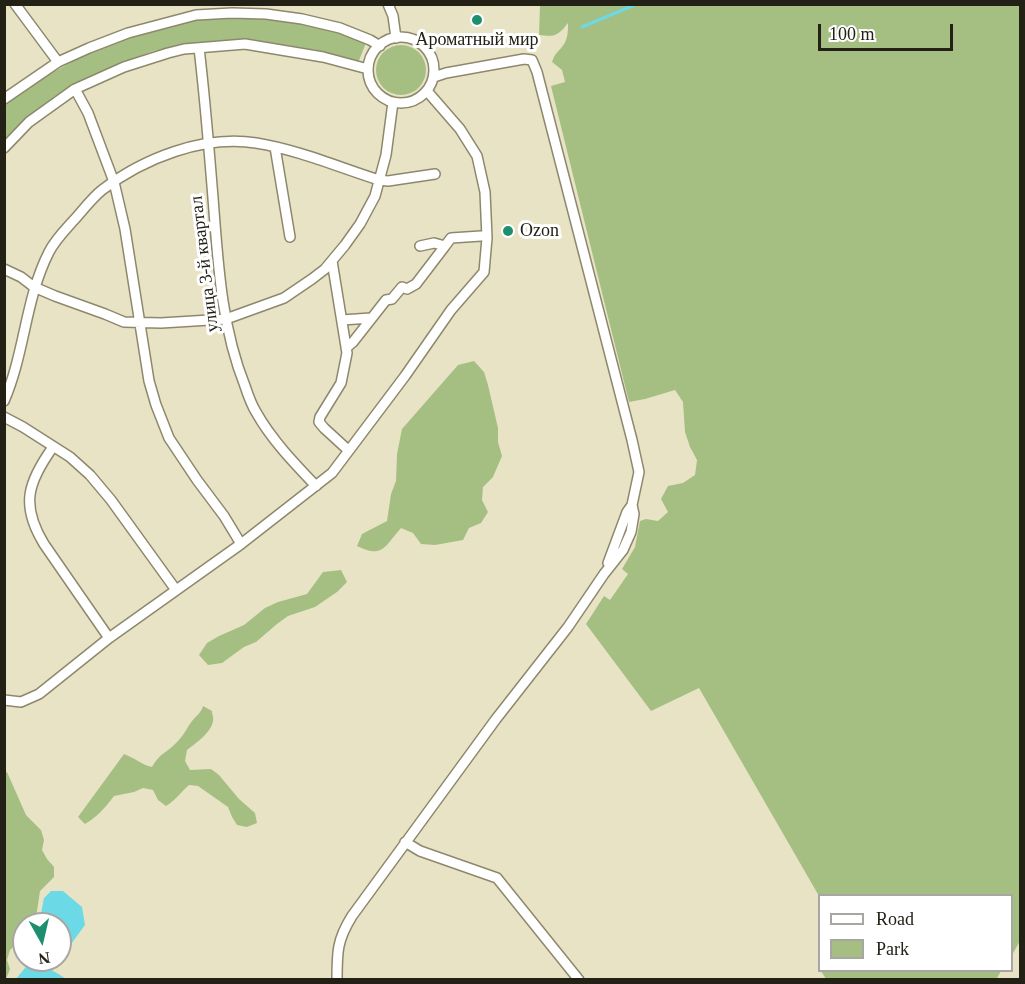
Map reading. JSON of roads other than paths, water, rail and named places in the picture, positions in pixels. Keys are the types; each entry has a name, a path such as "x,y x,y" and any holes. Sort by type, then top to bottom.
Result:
{"street":[{"path":"15,4 58,62"},
{"path":"196,4 196,15"},
{"path":"388,4 393,16 396,38"},
{"path":"4,99 58,62 128,33 196,15 266,14 302,19 340,28 380,46"},
{"path":"396,38 417,41 427,50 434,64 434,77 427,91 418,99 407,103 393,102 383,98 372,87 368,75 368,64 374,51 387,41 396,38"},
{"path":"4,148 29,122 75,89 144,59 184,49 245,44 323,57 368,69"},
{"name":"улица 3-й квартал","path":"199,48 218,263 226,320 238,369 256,411 287,455 316,486"},
{"path":"430,57 441,65 450,66 535,55 537,72"},
{"path":"337,980 337,951 342,932 351,916 496,719 568,627 604,574 627,512 632,505 639,472 537,72 532,60 524,59 434,77"},
{"path":"75,89 88,113 114,182 125,230 149,381 156,405 169,438 241,544"},
{"path":"4,700 21,702 39,694 109,638 241,544 332,473 451,310 484,272 487,238 486,215 483,183 477,156 460,129 427,91"},
{"path":"4,269 21,277 34,287 124,322 226,320 284,298 312,279 332,261 360,224 375,196 386,155 393,102"},
{"path":"4,401 13,379 34,287 50,251 63,231 100,192 138,167 184,149 233,142 275,147 379,180 388,181 435,174"},
{"path":"275,147 290,237"},
{"path":"346,348 386,300 392,299 402,287 407,289 416,284 451,238 481,236"},
{"path":"420,246 434,243 445,246"},
{"path":"332,261 347,353 341,384 319,422 348,450"},
{"path":"342,320 371,318"},
{"path":"4,417 70,457 90,475 111,500 176,590"},
{"path":"53,447 31,486 29,502 32,519 44,544 109,638"},
{"path":"405,842 420,851 497,878 579,980"}],"water":[{"path":"51,891 63,891 82,907 85,925 72,943 72,912 41,912 44,898"},
{"path":"22,972 55,972 66,979 16,979"}],"waterway":[{"path":"582,27 637,4"}],"place":[{"name":"Ароматный мир","path":"477,20"},
{"name":"Ozon","path":"508,231"}]}
